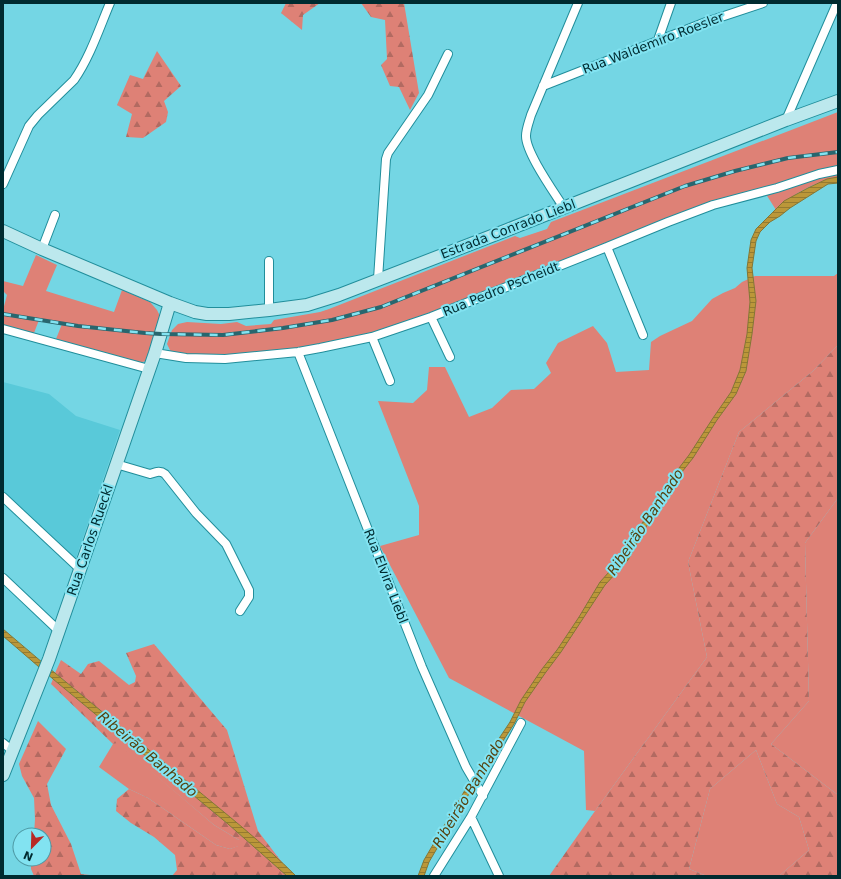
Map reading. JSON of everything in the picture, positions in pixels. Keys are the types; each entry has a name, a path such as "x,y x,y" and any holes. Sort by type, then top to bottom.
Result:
{"main road":[{"name":"Estrada Conrado Liebl","path":"3,231 187,310 207,314 229,314 307,305 378,280 838,101"},
{"name":"Rua Carlos Rueckl","path":"3,775 43,676 59,631 155,353 170,303"}],"street":[{"path":"3,184 29,126 79,74 91,50 110,3"},
{"path":"564,208 533,157 526,142 526,136 531,115 578,3"},
{"path":"658,40 671,3"},
{"name":"Rua Waldemiro Roesler","path":"543,86 658,40 763,3"},
{"path":"786,120 837,3"},
{"path":"378,280 385,167 388,153 428,95 448,54"},
{"name":"Rua Pedro Pscheidt","path":"155,353 186,358 225,359 298,352 372,337 431,317 713,205 838,170"},
{"path":"42,249 55,215"},
{"path":"607,247 643,335"},
{"path":"268,310 269,261"},
{"path":"431,317 450,357"},
{"path":"3,330 149,370"},
{"path":"372,337 390,381"},
{"name":"Rua Elvira Liebl","path":"298,352 422,667 466,767 483,796"},
{"path":"116,464 150,474 156,472 162,472 165,474 196,513 226,544 250,590 249,597 240,611"},
{"path":"3,497 80,569"},
{"path":"3,578 59,631"},
{"path":"434,876 483,796 521,723"},
{"path":"3,743 13,751"},
{"path":"471,817 498,876"}],"shaded area":[{"path":"3,382 49,394 76,416 120,430 75,561 3,492"}],"green space":[{"path":"286,3 320,3 303,15 302,30 281,13"},
{"path":"361,3 404,3 419,93 410,110 399,87 390,86 381,65 387,59 385,20 371,17"},
{"path":"157,51 181,86 164,101 168,112 166,122 143,138 126,137 132,114 117,105 130,75 143,79"},
{"path":"838,112 838,177 804,189 776,210 764,191 713,205 372,337 225,359 173,356 167,344 172,330 178,324 187,322 221,324 237,322 246,326 271,324 274,320 329,309 515,236 520,238 547,229 551,222"},
{"path":"36,255 57,265 46,291 114,312 122,290 150,302 160,316 147,361 137,362 56,339 62,324 39,320 34,333 3,326 3,310 7,295 3,291 3,281 23,286"},
{"path":"838,273 838,345 813,371 739,432 688,562 707,657 595,811 586,810 584,751 449,678 380,546 419,535 419,506 378,401 413,403 427,390 429,367 445,367 469,417 492,408 511,390 534,389 551,373 546,363 558,343 593,326 607,343 616,372 649,370 651,342 660,336 692,321 712,299 735,288 742,282 755,276 834,276"},
{"path":"838,345 838,498 805,543 809,701 771,744 838,795 838,876 779,876 809,850 799,817 777,804 756,750 710,789 689,869 707,876 549,876 707,657 688,562 739,432 813,371"},
{"path":"838,498 838,795 771,744 809,701 805,543"},
{"path":"154,644 227,730 258,831 284,865 233,820 55,673 61,660 81,674 88,664 99,661 129,685 135,682 136,676 126,653"},
{"path":"53,679 228,824 287,876 172,876 177,870 175,855 154,837 131,823 116,811 117,799 129,789 148,798 216,845 230,849 238,846 239,840 214,825 117,743 113,744 51,684"},
{"path":"38,721 66,749 47,784 51,805 71,844 81,874 99,876 34,876 31,867 52,867 52,827 34,827 34,798 22,776 19,764"},
{"path":"117,742 214,825 239,840 239,846 230,849 216,845 148,798 129,789 99,767 113,744"},
{"path":"756,750 777,804 799,817 809,850 779,876 707,876 689,869 710,789"}],"water":[{"name":"Ribeirão Banhado","path":"838,177 838,183 828,184 770,222 760,232 756,241 752,268 756,301 752,334 746,371 736,394 717,420 693,458 670,487 628,560 605,585 561,652 525,702 514,724 473,787 429,862 424,876 418,876 424,860 468,785 510,722 521,700 557,650 600,582 618,562 666,485 689,455 731,392 740,370 747,334 750,302 747,268 751,240 756,229 784,201 827,179"},
{"name":"Ribeirão Banhado","path":"3,629 244,829 296,876 287,876 228,824 53,679 3,636"}],"railway":[{"path":"3,314 78,326 161,334 223,335 283,328 332,320 381,307 685,186 735,171 788,158 838,152"}]}
